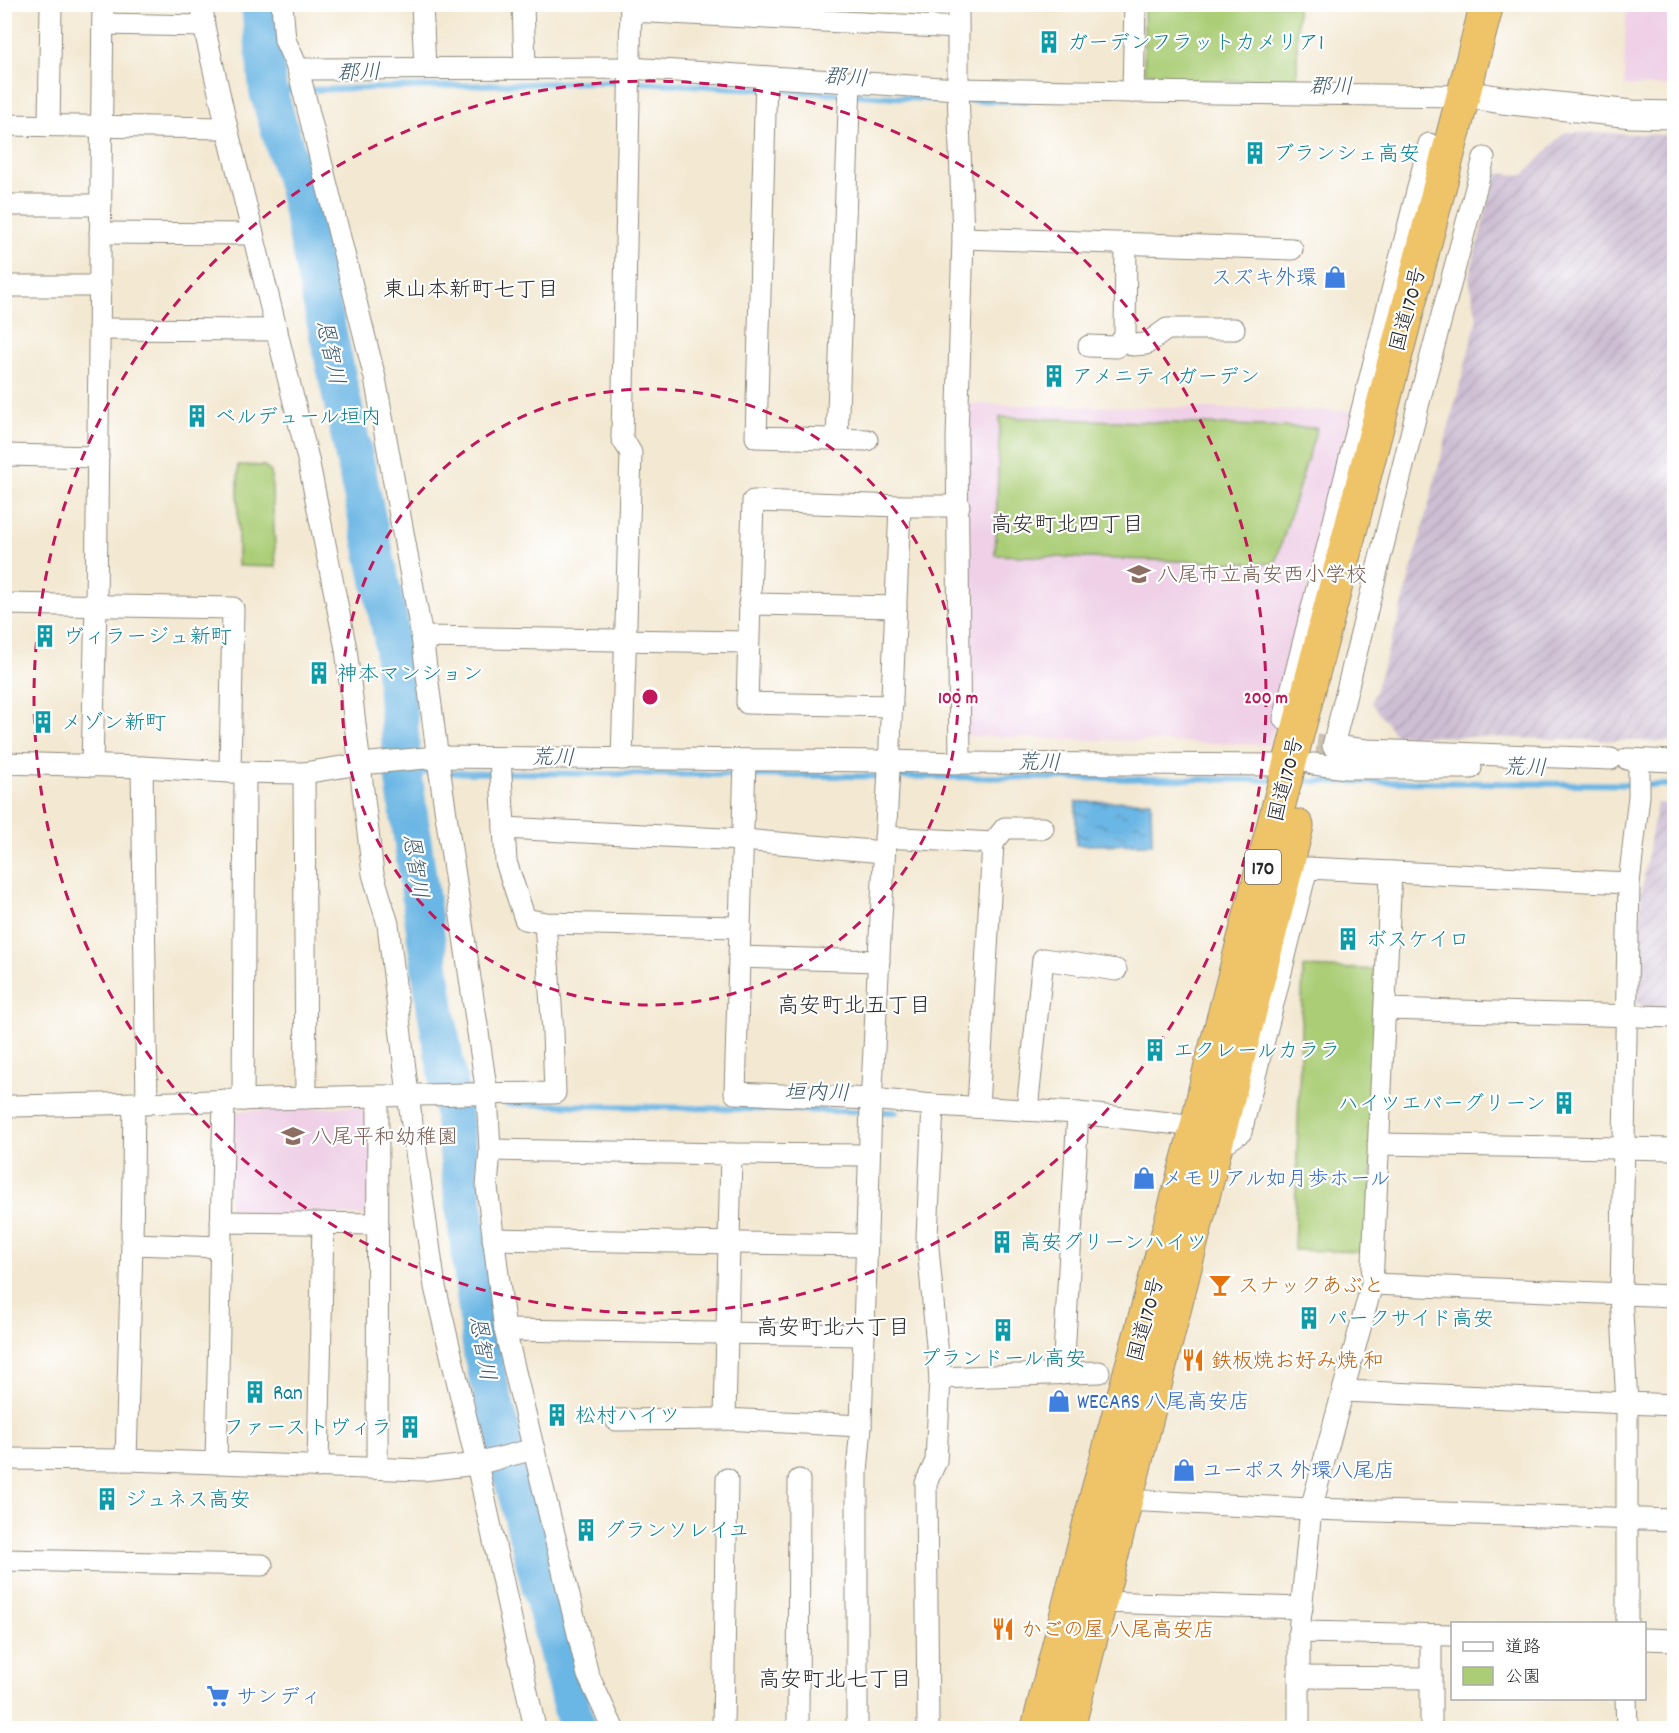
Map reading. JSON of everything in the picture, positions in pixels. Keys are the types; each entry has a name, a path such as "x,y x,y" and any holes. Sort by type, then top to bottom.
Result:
{"highway":[{"name":"国道170号","path":"1474,96 1486,4"},
{"name":"国道170号","path":"1038,1728 1111,1497 1205,1138 1296,756 1474,96 1508,4"},
{"name":"国道170号","path":"1068,1728 1099,1602 1111,1497"}],"street":[{"path":"49,125 51,4"},
{"path":"202,4 204,26 227,128 308,459 346,649 374,874 388,924 435,1287 477,1464 535,1728"},
{"path":"282,4 285,40 301,82 375,378 422,637 487,1094 490,1150 487,1187 505,1330 588,1675 613,1728"},
{"path":"422,4 425,68"},
{"path":"523,4 525,68"},
{"path":"958,4 963,238 957,439 960,763"},
{"path":"1133,92 1135,4"},
{"path":"622,759 631,453 622,438 631,8 958,28"},
{"path":"92,766 103,14 204,26"},
{"path":"301,82 425,68 525,68 629,78 959,98 1133,92 1474,96 1632,114 1674,115"},
{"path":"766,85 756,437 867,440"},
{"path":"837,439 849,93"},
{"path":"4,125 227,128"},
{"path":"1430,144 1397,387 1333,746 1367,750 1611,759 1639,777"},
{"path":"1397,387 1484,158"},
{"path":"4,205 101,205"},
{"path":"100,233 253,234"},
{"path":"963,238 1292,249"},
{"path":"1089,346 1116,347 1125,337 1126,243"},
{"path":"4,286 100,286"},
{"path":"99,329 277,330"},
{"path":"1125,337 1133,345 1139,345 1146,344 1167,329 1234,329"},
{"path":"4,455 98,457"},
{"path":"892,706 747,703 753,501 959,506"},
{"path":"857,1728 857,1484 861,1425 871,1107 889,772 900,506"},
{"path":"4,604 233,608 238,772 234,1100 221,1222 216,1463"},
{"path":"749,604 896,607"},
{"path":"422,637 748,642"},
{"path":"4,763 304,773 360,764 501,769 622,759 745,772 889,772 960,763 1296,756 1347,768 1585,768 1611,759"},
{"path":"1639,777 1674,761"},
{"path":"126,1460 132,1244 140,1104 142,767"},
{"path":"501,769 506,861 525,919 545,923 740,927"},
{"path":"745,772 735,1093 871,1107 933,1110 978,1107 1027,1110 1205,1138 1241,1132 1307,868 1629,883"},
{"path":"304,773 306,1098"},
{"path":"1627,1622 1627,1404 1621,1294 1629,883 1639,777"},
{"path":"504,828 743,840 885,844 993,843"},
{"path":"978,1107 993,843 1005,828 1043,828"},
{"path":"1299,1728 1299,1632 1311,1509 1372,1284 1391,872"},
{"path":"4,1106 555,1093 554,1032 545,923"},
{"path":"739,957 879,961"},
{"path":"1027,1110 1043,959 1116,970"},
{"path":"1385,1009 1674,1017"},
{"path":"377,1468 378,1096"},
{"path":"928,1728 926,1483 936,1461 940,1378 927,1237 933,1110"},
{"path":"1064,1374 1078,1119"},
{"path":"1378,1144 1674,1149"},
{"path":"490,1150 869,1155"},
{"path":"725,1419 731,1154"},
{"path":"221,1222 378,1224"},
{"path":"318,1467 323,1223"},
{"path":"493,1239 867,1245"},
{"path":"132,1244 221,1247"},
{"path":"1372,1284 1674,1296"},
{"path":"505,1330 864,1335"},
{"path":"940,1378 1099,1372"},
{"path":"1343,1391 1674,1405"},
{"path":"616,1420 725,1419 861,1425"},
{"path":"4,1459 126,1460 423,1470 477,1464 534,1449"},
{"path":"723,1728 727,1479"},
{"path":"798,1728 799,1480"},
{"path":"1111,1497 1311,1509 1674,1520"},
{"path":"4,1560 262,1565"},
{"path":"1099,1602 1302,1608"},
{"path":"1299,1632 1451,1635"},
{"path":"1646,1639 1674,1640"},
{"path":"1431,1645 1431,1728"},
{"path":"1299,1677 1431,1678"},
{"path":"1626,1700 1627,1728"}],"shaded area":[{"path":"1626,5 1674,5 1674,86 1624,86"},
{"path":"1565,132 1674,135 1674,742 1396,735 1371,703 1399,618 1477,319 1469,277 1496,173 1524,175"},
{"name":"八尾市立高安西小学校","path":"967,404 1352,411 1269,745 965,736"},
{"path":"1657,803 1674,804 1674,1009 1645,1009 1637,1002 1641,892"},
{"path":"374,1106 374,1215 237,1217 229,1209 230,1119 237,1111"}],"green space":[{"path":"1144,5 1297,5 1297,81 1155,81 1144,70"},
{"path":"1000,417 1317,428 1275,564 995,555"},
{"path":"238,465 264,466 271,472 276,567 238,566"},
{"path":"1303,967 1380,970 1369,1252 1294,1250"}],"water":[{"path":"1151,801 1152,844 1076,845 1076,802"}],"waterway":[{"name":"恩智川","path":"260,4 268,91 297,187 392,636 403,772 436,1010 452,1103 482,1353 576,1728"},
{"name":"郡川","path":"268,91 623,81 943,100 1026,101"},
{"name":"荒川","path":"403,772 1275,780"},
{"name":"荒川","path":"1294,781 1674,785"},
{"name":"垣内川","path":"507,1104 896,1112"}],"tunnel":[{"path":"1286,740 1333,746"}],"place":[{"name":"ガーデンフラットカメリア1","path":"1049,42"},
{"name":"ブランシェ高安","path":"1255,153"},
{"name":"スズキ外環","path":"1335,277"},
{"name":"アメニティガーデン","path":"1054,376"},
{"name":"ベルデュール垣内","path":"197,416"},
{"name":"八尾市立高安西小学校","path":"1139,574"},
{"name":"ヴィラージュ新町","path":"45,636"},
{"name":"神本マンション","path":"319,673"},
{"name":"メゾン新町","path":"43,722"},
{"name":"ボスケイロ","path":"1348,939"},
{"name":"エクレールカララ","path":"1155,1050"},
{"name":"ハイツエバーグリーン","path":"1564,1103"},
{"name":"八尾平和幼稚園","path":"293,1136"},
{"name":"メモリアル如月歩ホール","path":"1144,1178"},
{"name":"高安グリーンハイツ","path":"1002,1242"},
{"name":"スナックあぶと","path":"1220,1285"},
{"name":"パークサイド高安","path":"1309,1318"},
{"name":"プランドール高安","path":"1003,1330"},
{"name":"鉄板焼お好み焼 和","path":"1193,1360"},
{"name":"Ran","path":"255,1392"},
{"name":"WECARS 八尾高安店","path":"1059,1401"},
{"name":"松村ハイツ","path":"557,1415"},
{"name":"ファーストヴィラ","path":"410,1427"},
{"name":"ユーポス 外環八尾店","path":"1184,1470"},
{"name":"ジュネス高安","path":"107,1499"},
{"name":"グランソレイユ","path":"586,1530"},
{"name":"かごの屋 八尾高安店","path":"1003,1629"},
{"name":"サンディ","path":"218,1696"}],"district":[{"name":"東山本新町七丁目","path":"471,288"},
{"name":"高安町北四丁目","path":"1067,523"},
{"name":"高安町北五丁目","path":"854,1004"},
{"name":"高安町北六丁目","path":"833,1326"},
{"name":"高安町北七丁目","path":"835,1678"}]}
